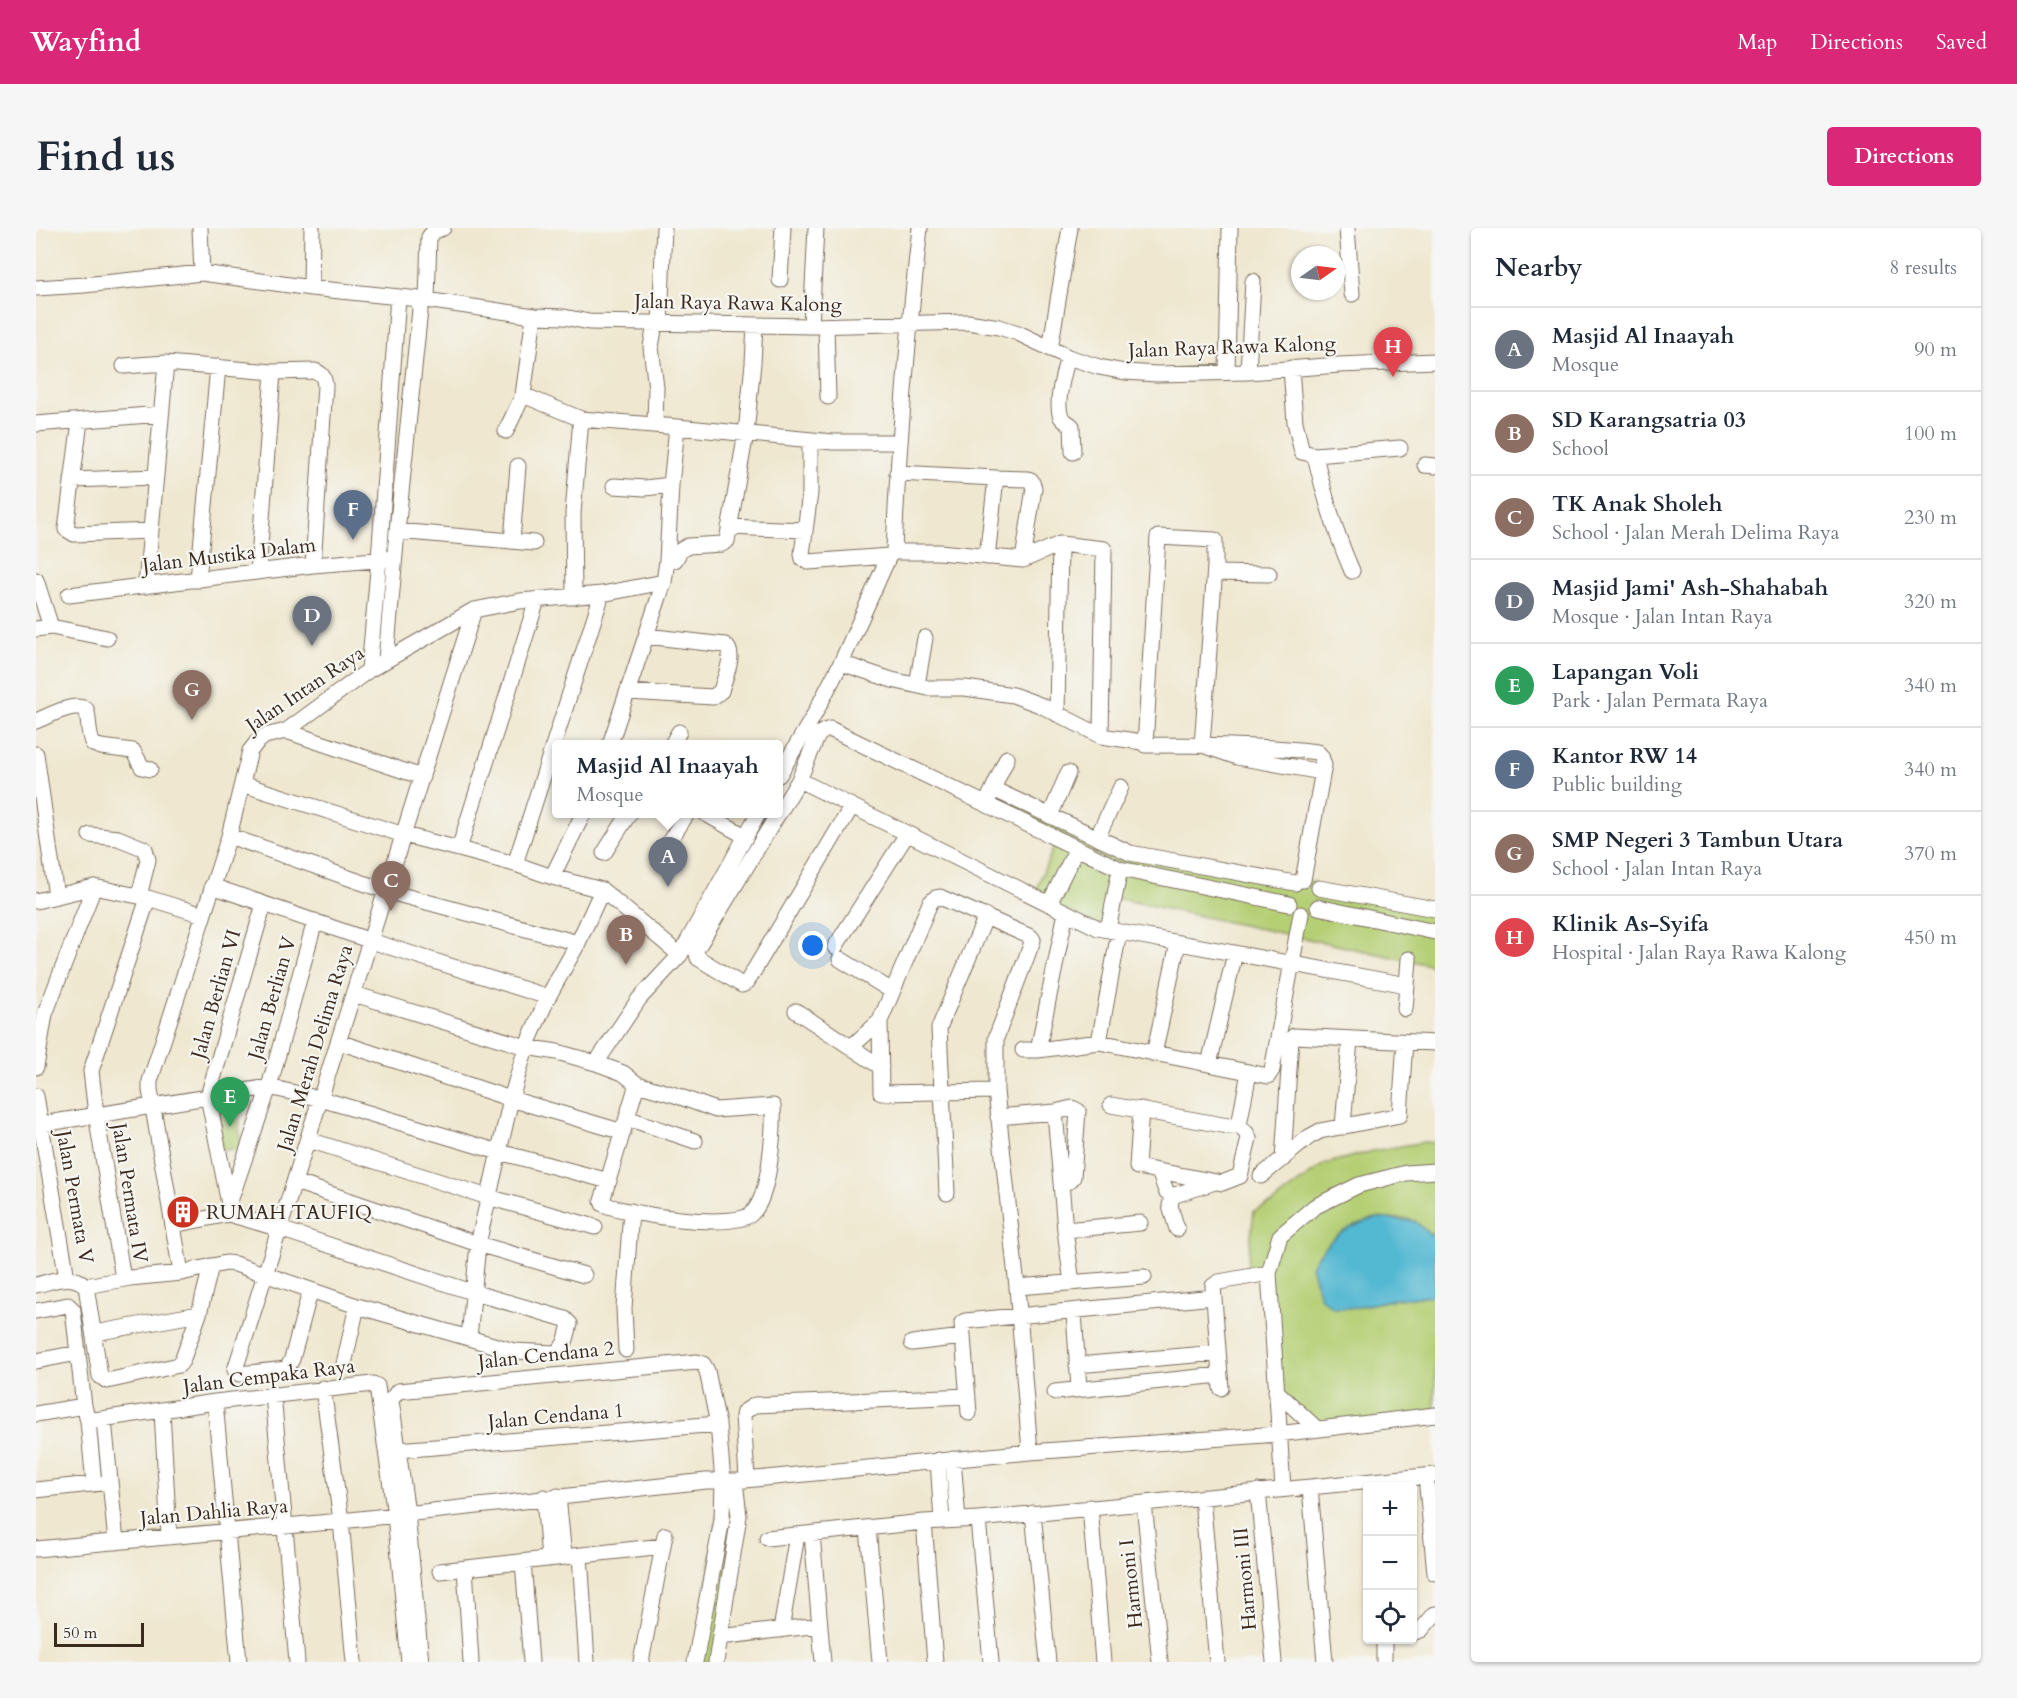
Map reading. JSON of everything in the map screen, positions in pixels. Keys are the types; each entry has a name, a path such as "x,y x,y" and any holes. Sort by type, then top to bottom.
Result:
{"street":[{"path":"200,228 202,273"},
{"path":"311,288 312,228"},
{"path":"369,670 387,559 397,531 429,237 434,231 443,228"},
{"path":"655,424 656,388 651,347 658,324 664,228"},
{"path":"780,280 783,228"},
{"path":"816,228 818,326 828,397"},
{"path":"783,768 841,663 892,554 909,324 920,228"},
{"path":"1050,349 1070,228"},
{"path":"1227,372 1230,228"},
{"path":"1347,228 1352,294"},
{"name":"Jalan Raya Rawa Kalong","path":"36,288 202,273 311,288 423,299 588,322 818,326 968,322 999,327 1025,336 1068,357 1099,367 1125,372 1157,374 1248,372 1435,361"},
{"path":"1248,372 1253,281"},
{"path":"386,660 387,559 398,297"},
{"path":"506,431 523,395 534,316"},
{"path":"667,561 677,558 681,550 688,546 727,542 746,433 753,363 754,325"},
{"path":"1068,357 1060,397 1060,413 1062,420 1072,426 1073,452"},
{"path":"146,586 166,363"},
{"path":"124,366 166,363 273,372 315,371 321,374 325,386 314,565"},
{"path":"198,580 218,367"},
{"path":"1291,368 1295,423 1302,452 1315,454 1400,448"},
{"path":"258,572 273,372"},
{"path":"523,395 581,419 810,440 899,442"},
{"path":"36,424 161,414"},
{"path":"574,597 573,513 581,419"},
{"path":"80,421 66,525 69,532 74,534 151,531"},
{"path":"611,740 664,582 677,427"},
{"path":"810,440 810,493 802,554 804,561 939,552 1023,560 1060,544 1104,549 1101,735"},
{"path":"1315,454 1336,533 1352,571"},
{"path":"512,541 518,466"},
{"path":"897,474 1028,479 1034,488 1023,560"},
{"path":"72,480 156,477"},
{"path":"987,557 996,478"},
{"path":"614,486 645,488 671,485"},
{"path":"729,526 805,530"},
{"path":"397,531 534,543"},
{"path":"1066,912 1031,1050 1099,1042 1268,1076 1271,1074 1292,964 1296,909 1288,898 1289,890 1299,881 1322,772 1238,757 1202,745 1145,745 1158,537 1215,540 1215,573 1202,745"},
{"path":"1057,714 1060,544"},
{"name":"Jalan Mustika Dalam","path":"69,595 314,565 387,559"},
{"path":"1215,573 1269,574"},
{"path":"36,580 44,628 107,638"},
{"name":"Jalan Intan Raya","path":"181,1273 150,1081 229,836 250,751 265,736 286,731 369,670 474,610 501,604 602,594 664,582"},
{"path":"555,740 602,594"},
{"path":"459,849 537,600"},
{"name":"Jalan Merah Delima Raya","path":"310,1292 292,1359 287,1369 239,1374 235,1370 474,610"},
{"path":"628,692 713,697 721,691 731,654 728,647 646,636"},
{"path":"916,685 925,638"},
{"path":"841,663 892,680 928,688 965,688 1013,695 1040,705 1101,735 1142,742"},
{"path":"36,721 81,706 86,709 88,715 93,744 131,750 141,767 150,769"},
{"path":"783,806 799,780 818,735 831,729 989,797 1050,816 1130,853 1312,882 1319,888 1435,909"},
{"path":"286,731 422,777"},
{"path":"515,864 552,749"},
{"path":"36,754 44,899 94,887 144,897 203,915"},
{"path":"989,797 1006,758"},
{"path":"1050,816 1068,772"},
{"path":"799,780 1098,928 1407,985"},
{"path":"242,784 404,836 515,864 552,877 602,890 680,955"},
{"path":"1097,838 1121,787"},
{"path":"989,797 1077,848 1120,869 1311,913 1318,907 1322,898 1319,888"},
{"path":"776,818 696,950 698,958 742,985 747,982 852,806"},
{"path":"552,877 581,818"},
{"path":"604,853 626,818"},
{"path":"669,842 684,818"},
{"path":"714,818 745,836"},
{"path":"596,1063 639,999 680,955 755,818"},
{"path":"892,991 837,953 907,834"},
{"name":"Jalan Permata IV","path":"90,835 118,838 145,849 148,860 144,897 92,1071 96,1114 123,1279"},
{"path":"229,836 386,891 579,943"},
{"path":"1049,904 1077,848"},
{"path":"1099,1042 1120,869"},
{"path":"212,886 370,941 548,998"},
{"path":"36,1066 45,1014 94,887"},
{"path":"468,1338 478,1244 511,1099 526,1047 548,998 579,943 602,890"},
{"path":"996,1091 880,1093 880,1021 930,903 935,898 940,897 986,916 1033,940 996,1035 998,1117 1017,1287 1030,1452"},
{"name":"Jalan Berlian VI","path":"208,1096 264,904"},
{"path":"1318,907 1435,932"},
{"path":"947,1193 939,1025 986,916"},
{"name":"Jalan Berlian V","path":"229,1209 269,1087 315,921"},
{"path":"1154,1054 1178,943"},
{"path":"1209,1064 1235,953"},
{"path":"1405,1009 1408,959"},
{"path":"354,994 526,1047 556,1052 596,1063 623,1073 637,1084 716,1110 773,1106 773,1132 764,1196 752,1214 743,1219 713,1222 656,1216 603,1204 637,1084"},
{"path":"796,1011 880,1066"},
{"path":"850,1047 880,1021"},
{"path":"1283,1159 1291,1040 1294,1036 1435,1043"},
{"path":"1343,1127 1350,1039"},
{"path":"339,1042 511,1099 695,1141"},
{"path":"1261,1176 1309,1137 1320,1131 1400,1115 1405,1042"},
{"path":"1239,1125 1249,1072"},
{"path":"38,1125 269,1087 321,1099 499,1152 609,1181"},
{"name":"Jalan Permata V","path":"36,1096 38,1125 67,1278"},
{"path":"208,1096 229,1209"},
{"path":"1111,1105 1228,1126 1239,1125"},
{"path":"998,1117 1055,1112 1072,1108 1078,1111 1073,1177 1061,1182"},
{"path":"1141,1109 1136,1165 1140,1169 1215,1182 1222,1183 1240,1176 1249,1138 1239,1125"},
{"path":"1055,1112 1072,1282"},
{"path":"309,1140 488,1197 595,1227"},
{"path":"1160,1171 1166,1191 1172,1196"},
{"path":"1285,1489 1269,1273 1280,1236 1314,1207 1359,1185 1406,1173 1435,1171"},
{"path":"295,1182 478,1244 584,1275"},
{"path":"1172,1196 1215,1182"},
{"path":"1172,1196 1170,1206 1177,1229"},
{"path":"86,1286 123,1279 181,1273 226,1263 235,1264 310,1292 514,1351 555,1353 563,1347 570,1324 565,1319 472,1292 280,1229 229,1209 173,1225"},
{"path":"626,1350 624,1308 631,1210"},
{"path":"1065,1230 1140,1223"},
{"path":"36,1285 67,1278 81,1281 86,1286 100,1376 107,1381 179,1365 199,1314 211,1266"},
{"path":"1055,1392 1220,1381 1213,1286 1216,1283 1269,1273"},
{"path":"1017,1287 1144,1278"},
{"path":"969,1413 962,1323 965,1321 1214,1297"},
{"path":"36,1311 68,1305 73,1310 94,1484"},
{"path":"344,1364 357,1306"},
{"path":"1074,1312 1079,1389"},
{"path":"95,1333 199,1314"},
{"path":"912,1343 963,1337"},
{"path":"36,1361 78,1353"},
{"path":"1077,1365 1218,1353"},
{"name":"Jalan Cendana 2","path":"401,1514 398,1450 392,1400 398,1391 697,1362 703,1364 707,1371 718,1424 735,1480"},
{"name":"Jalan Cempaka Raya","path":"36,1414 86,1414 104,1420 273,1394 373,1384 377,1386 401,1514"},
{"path":"323,1389 341,1521 354,1662"},
{"path":"1276,1390 1317,1430"},
{"path":"273,1394 297,1662"},
{"path":"695,1662 722,1520 735,1480 743,1416 748,1408 754,1405 968,1396"},
{"path":"215,1402 239,1662"},
{"path":"162,1411 169,1537"},
{"name":"Jalan Dahlia Raya","path":"36,1549 285,1527 551,1497 946,1459 1280,1434 1435,1415"},
{"path":"104,1420 116,1542"},
{"name":"Jalan Cendana 1","path":"398,1450 718,1424"},
{"path":"946,1459 950,1521"},
{"path":"1386,1482 1430,1475 1435,1564"},
{"path":"716,1662 739,1516 735,1480"},
{"path":"36,1490 110,1482"},
{"path":"767,1538 924,1522 978,1520 1258,1491 1363,1484"},
{"path":"1311,1487 1325,1662"},
{"name":"Harmoni III","path":"1258,1491 1274,1662"},
{"path":"551,1497 587,1662"},
{"path":"1202,1497 1217,1662"},
{"name":"Harmoni I","path":"1144,1503 1160,1662"},
{"path":"1090,1507 1103,1662"},
{"path":"1033,1513 1048,1662"},
{"path":"401,1514 410,1662"},
{"path":"401,1514 421,1662"},
{"path":"978,1520 991,1662"},
{"path":"924,1522 935,1662"},
{"path":"868,1528 880,1662"},
{"path":"781,1630 805,1534"},
{"path":"805,1534 823,1662"},
{"path":"440,1571 564,1557 664,1541 641,1662"},
{"path":"523,1562 531,1662"},
{"path":"465,1568 471,1662"},
{"path":"1417,1632 1435,1614"},
{"path":"720,1637 819,1625"},
{"path":"1384,1644 1384,1662"}],"green space":[{"path":"993,789 1130,853 1303,880 1313,882 1319,888 1435,909 1435,966 1115,898 1108,930 1033,896 1057,839 986,804"},
{"path":"239,1104 240,1149 221,1150 219,1105"},
{"path":"1424,1142 1435,1143 1435,1235 1411,1220 1378,1220 1356,1225 1354,1308 1395,1299 1435,1296 1435,1415 1317,1429 1276,1391 1269,1274 1246,1277 1254,1211 1272,1203 1324,1164 1373,1151"},
{"path":"723,1481 739,1516 716,1662 695,1662"}],"water":[{"path":"1376,1218 1415,1221 1430,1235 1435,1235 1435,1296 1395,1299 1354,1308 1333,1308 1320,1297 1311,1266 1324,1248 1338,1235"}],"place":[{"name":"Klinik As-Syifa","path":"1393,377"},
{"name":"Kantor RW 14","path":"353,540"},
{"name":"Masjid Jami' Ash-Shahabah","path":"312,646"},
{"name":"SMP Negeri 3 Tambun Utara","path":"192,720"},
{"name":"Masjid Al Inaayah","path":"668,887"},
{"name":"TK Anak Sholeh","path":"391,911"},
{"name":"SD Karangsatria 03","path":"626,965"},
{"name":"Lapangan Voli","path":"230,1127"},
{"name":"RUMAH TAUFIQ","path":"183,1212"}]}
